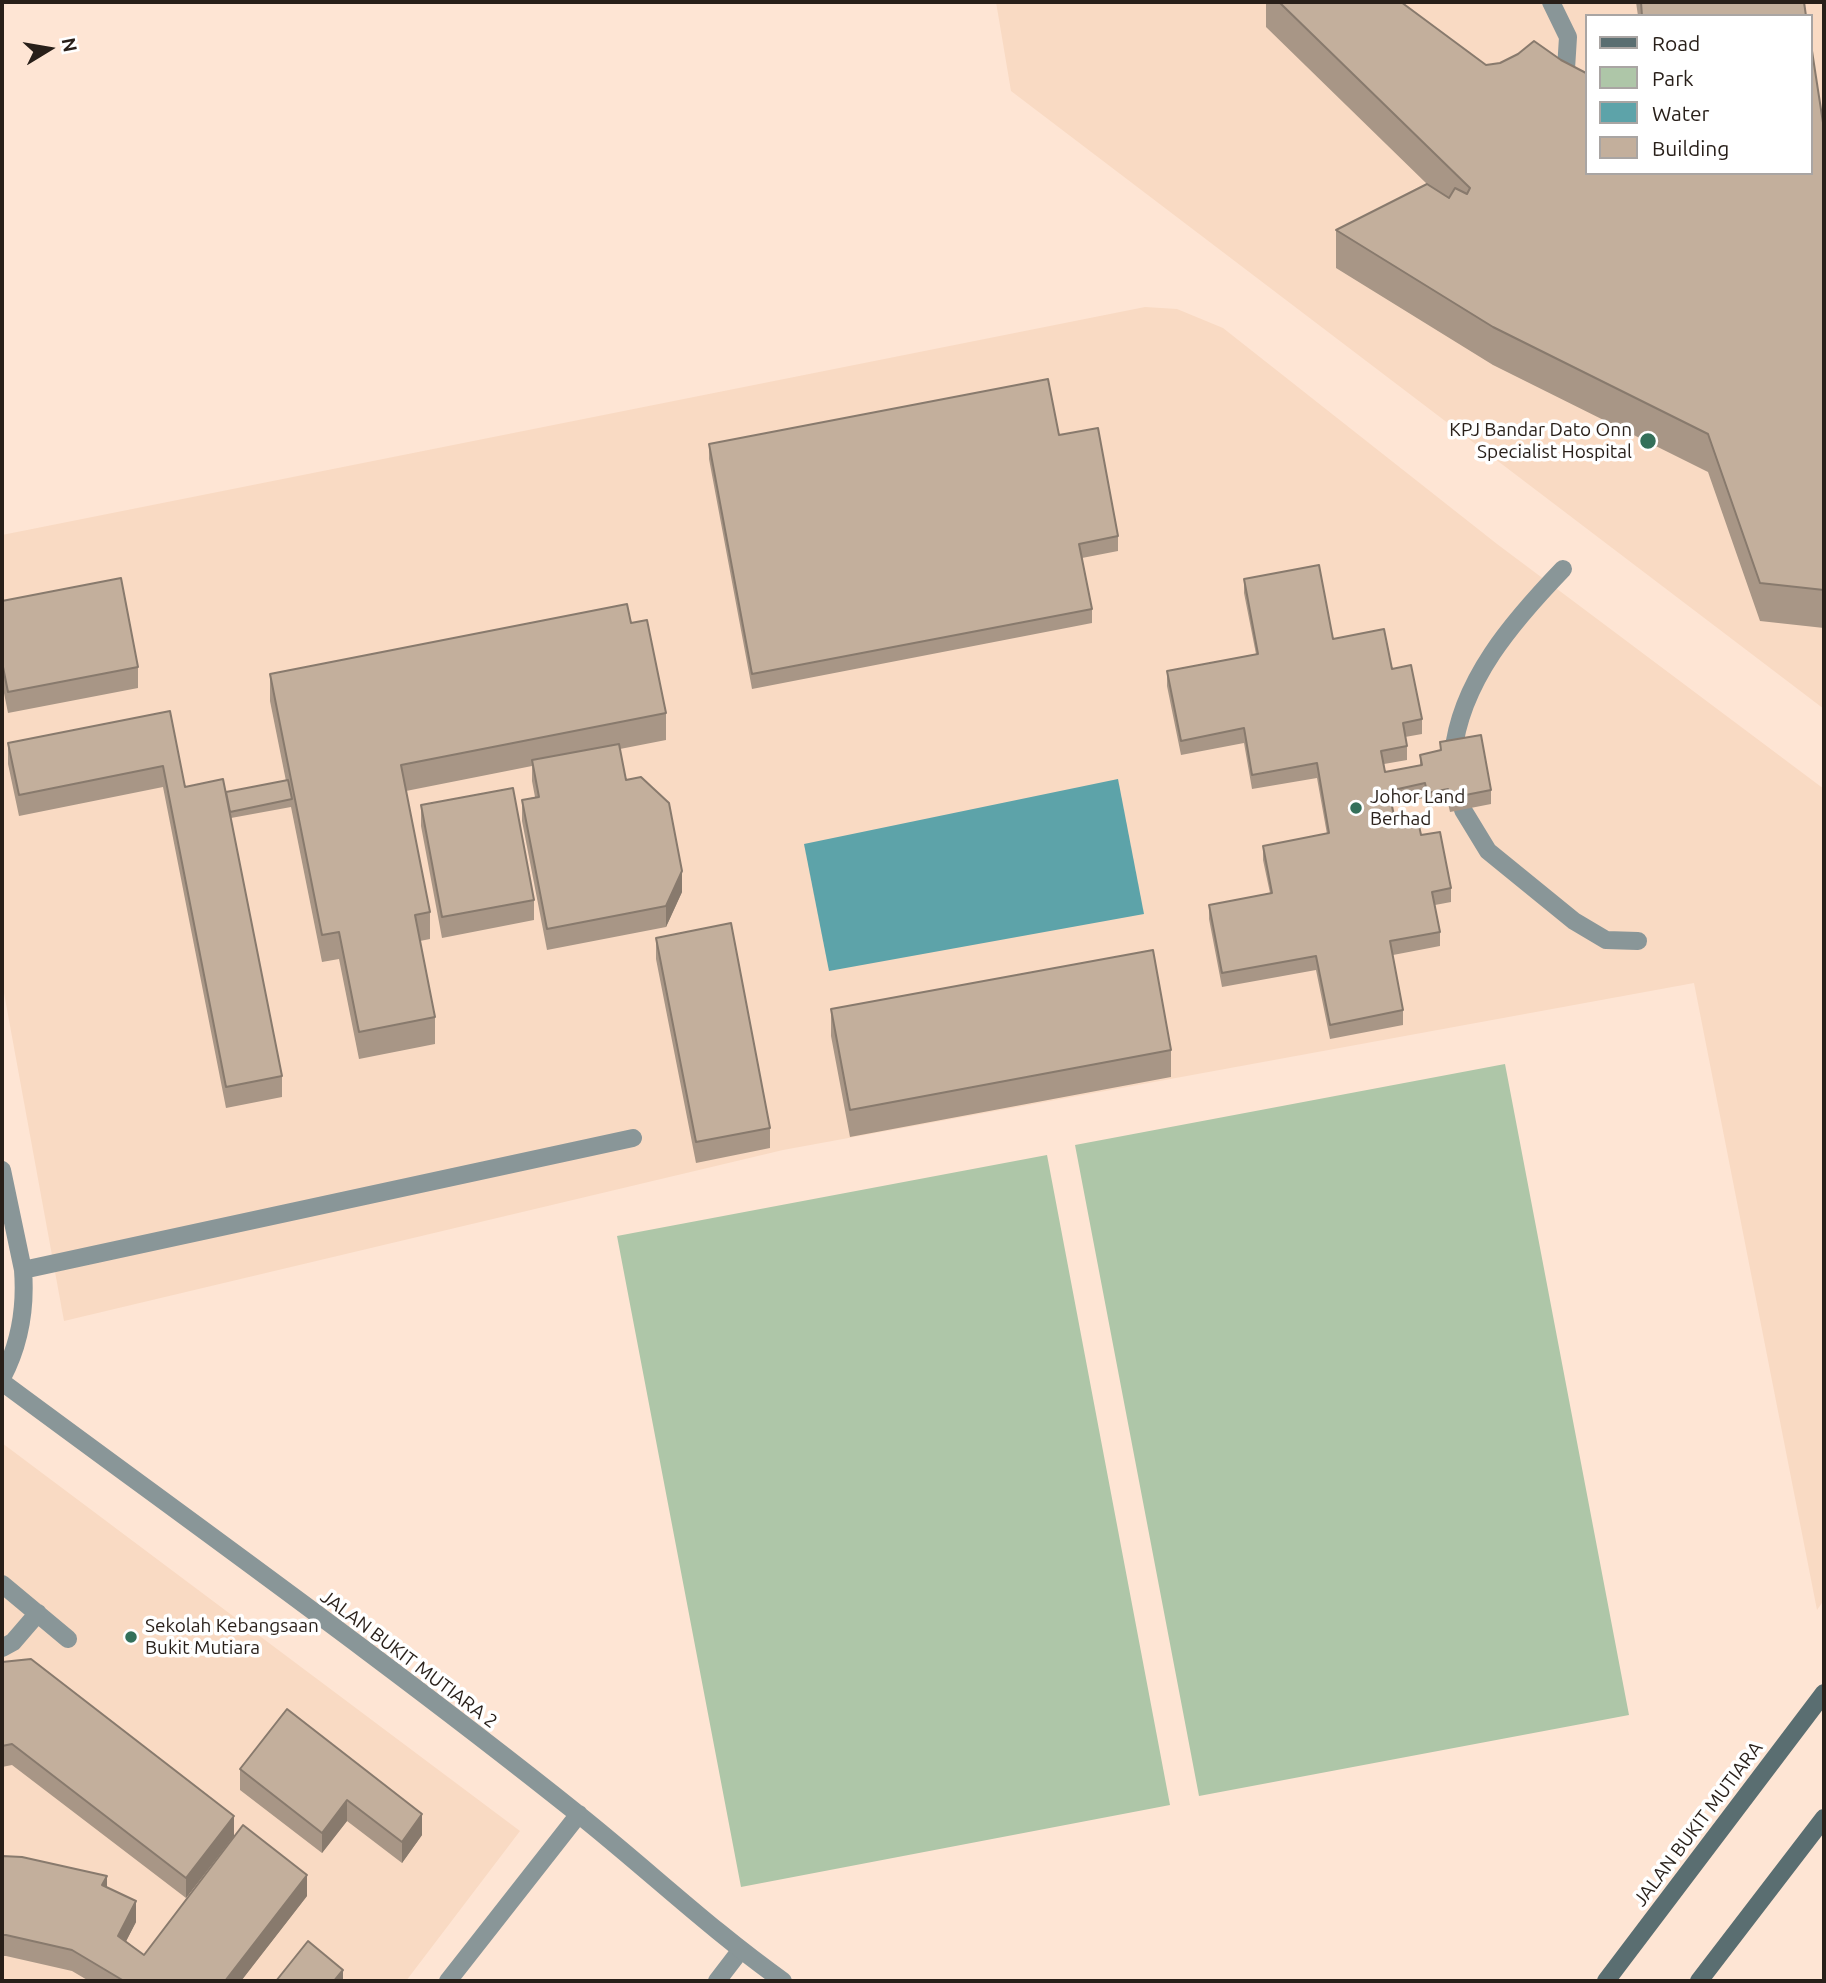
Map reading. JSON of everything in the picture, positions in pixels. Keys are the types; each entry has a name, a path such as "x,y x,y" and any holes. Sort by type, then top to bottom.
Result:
{"street":[{"path":"1551,2 1568,37 1567,77 1561,98"},
{"path":"1453,755 1455,729 1463,708 1494,650 1525,608 1563,569"},
{"path":"1463,810 1488,851 1574,921 1606,940 1638,942"},
{"path":"23,1270 633,1138"},
{"path":"2,1170 23,1270 25,1300 15,1353 2,1380"},
{"name":"JALAN BUKIT MUTIARA 2","path":"2,1380 579,1814 740,1951 783,1981"},
{"path":"2,1584 68,1639"},
{"path":"2,1648 13,1642 38,1613"},
{"name":"JALAN BUKIT MUTIARA","path":"1606,1981 1824,1693"},
{"path":"448,1981 579,1814"},
{"path":"1699,1981 1824,1818"},
{"path":"717,1981 740,1951"}],"shaded area":[{"name":"KPJ Bandar Dato Onn Specialist Hospital","path":"996,2 1824,2 1824,709 1011,91"},
{"path":"1145,307 1177,309 1223,328 1497,544 1824,789 1824,1600 1817,1610 1694,983 783,1150 64,1321 2,982 2,535"},
{"name":"Sekolah Kebangsaan Bukit Mutiara","path":"2,1443 520,1831 406,1981 2,1981"}],"green space":[{"path":"1505,1064 1629,1715 1199,1796 1075,1145"},
{"path":"1047,1155 1170,1805 741,1887 617,1236"}],"water":[{"path":"1118,779 1144,914 829,971 804,844"}],"building":[{"name":"KPJ Bandar Dato Onn Specialist Hospital","path":"1279,2 1401,2 1486,65 1500,63 1518,54 1534,41 1584,72 1584,175 1812,175 1812,51 1824,129 1824,590 1760,583 1708,434 1493,327 1336,230 1427,184 1449,198 1455,188 1467,194 1470,188"},
{"path":"1641,2 1804,2 1806,14 1642,14"},
{"path":"1048,379 1059,435 1098,428 1118,536 1079,544 1092,609 752,674 709,444"},
{"name":"Johor Land Berhad","path":"1319,565 1333,639 1384,629 1392,669 1411,665 1422,719 1403,723 1407,746 1381,751 1385,772 1422,765 1420,755 1441,750 1440,742 1481,735 1491,790 1450,798 1448,789 1427,793 1425,783 1389,791 1395,821 1417,816 1421,835 1440,832 1451,888 1432,892 1440,932 1390,941 1403,1010 1330,1025 1316,956 1222,973 1209,905 1272,893 1263,846 1329,833 1317,763 1252,775 1244,728 1181,741 1167,671 1258,654 1244,579"},
{"path":"121,578 138,667 8,692 2,662 2,601"},
{"path":"627,604 631,623 647,620 666,713 401,765 430,912 415,915 435,1017 359,1032 339,932 322,935 270,674"},
{"path":"170,711 185,787 223,779 282,1076 226,1087 163,766 19,795 8,743"},
{"path":"619,744 626,780 641,777 669,803 682,871 666,906 547,929 522,800 539,797 532,760"},
{"path":"288,780 292,799 230,812 226,792"},
{"path":"513,788 534,900 442,917 421,805"},
{"path":"731,923 770,1128 696,1142 656,938"},
{"path":"1153,950 1171,1050 850,1110 831,1009"},
{"path":"31,1659 234,1816 186,1878 12,1744 2,1746 2,1662"},
{"path":"287,1709 422,1814 402,1842 347,1800 322,1833 240,1769"},
{"path":"243,1825 307,1875 225,1981 124,1981 72,1950 2,1935 2,1856 22,1857 107,1876 102,1885 136,1901 118,1936 144,1955"},
{"path":"308,1941 343,1970 334,1981 276,1981"}],"place":[{"name":"KPJ Bandar Dato Onn Specialist Hospital","path":"1648,441"},
{"name":"Johor Land Berhad","path":"1356,808"},
{"name":"Sekolah Kebangsaan Bukit Mutiara","path":"131,1637"}]}
